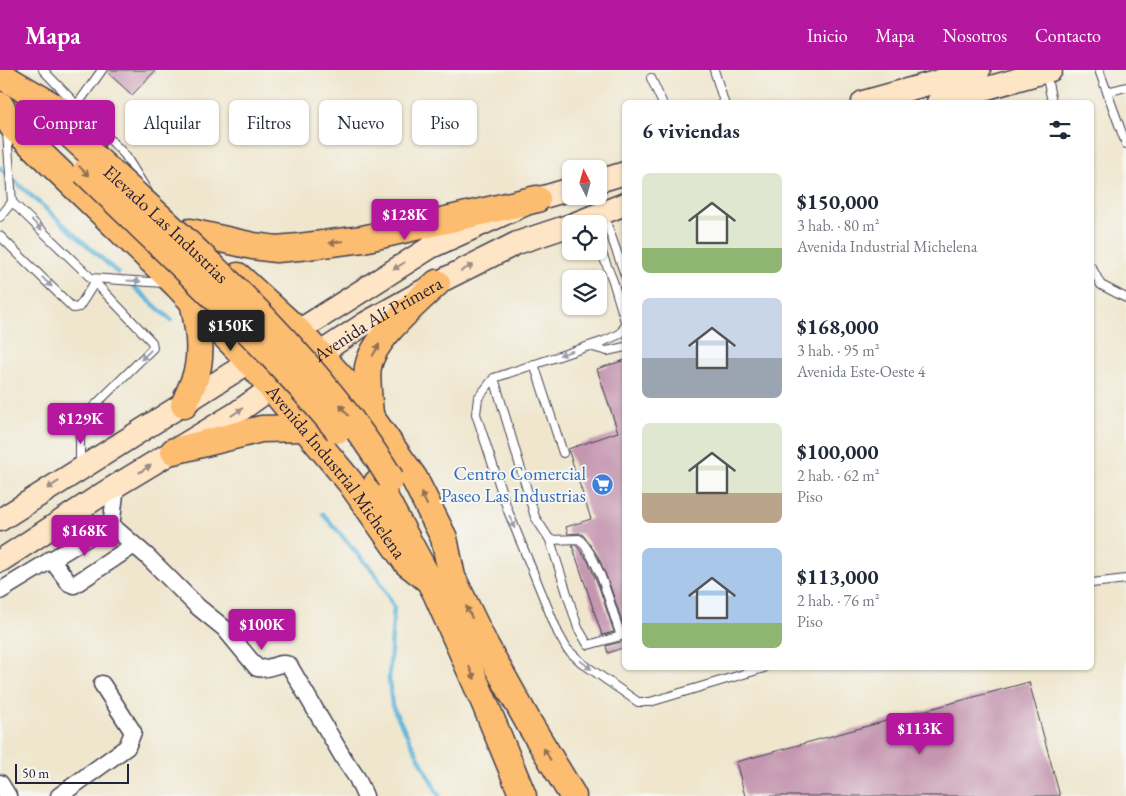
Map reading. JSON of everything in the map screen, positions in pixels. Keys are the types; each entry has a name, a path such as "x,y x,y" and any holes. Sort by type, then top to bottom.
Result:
{"main road":[{"path":"871,100 979,70"},
{"path":"945,100 1048,71"},
{"name":"Elevado Las Industrias","path":"2,85 210,265 308,365 353,422 384,481 441,579"},
{"name":"Avenida Industrial Michelena","path":"2,85 60,110 298,331 348,385 370,414 414,478 444,538 441,579 460,644 523,796"},
{"name":"Avenida Industrial Michelena","path":"0,105 14,128 185,293 250,362 350,482 407,563 441,579 492,657 572,796"},
{"path":"608,178 622,174"},
{"name":"Avenida Alí Primera","path":"0,520 430,247 537,199 562,192"},
{"path":"588,215 594,209 622,194"},
{"path":"190,232 253,246 276,249 299,247 363,239 537,199"},
{"name":"Avenida Alí Primera","path":"599,215 622,205"},
{"name":"Avenida Alí Primera","path":"0,561 116,486 196,438 366,322 436,283 517,243 562,228"},
{"path":"370,414 368,367 375,348 399,319 436,283"},
{"path":"184,404 196,375 198,362 198,325 185,293"},
{"path":"174,451 261,429 305,428"}],"street":[{"path":"0,591 110,524 116,486"},
{"path":"110,524 198,607 224,628 257,668 266,670 283,663 289,664 357,778 365,796"},
{"path":"51,560 69,583 74,584 134,545"},
{"path":"59,796 128,747 133,732 102,684"},
{"path":"0,783 8,796"}],"lane":[{"name":"Avenida Industrial Michelena","path":"43,70 72,100"},
{"path":"81,100 102,70"},
{"path":"714,70 723,100"},
{"path":"1099,70 1126,144"},
{"path":"1048,71 1052,100"},
{"path":"651,78 661,100"},
{"path":"1107,92 1126,87"},
{"path":"0,111 8,136 12,202 0,218"},
{"name":"Avenida Industrial Michelena","path":"115,145 125,155 149,193"},
{"path":"12,202 93,280 152,342 153,348 83,417 80,426 80,468"},
{"path":"0,236 73,308 79,306 93,280"},
{"path":"607,251 622,271"},
{"path":"605,260 622,311"},
{"path":"1094,272 1101,285 1126,298"},
{"path":"93,280 185,293"},
{"path":"622,331 620,334 588,346 494,378 478,398 476,414 508,511 558,633 567,649 582,663 638,702 650,702 757,670"},
{"path":"588,346 606,351 622,348"},
{"path":"534,364 563,453"},
{"path":"494,378 536,517 550,540 578,628 588,645 622,635"},
{"path":"550,540 579,540 585,546 591,554 622,633"},
{"path":"1094,582 1126,579"}],"building":[{"path":"108,70 156,70 132,95 107,72"},
{"name":"Centro Comercial Paseo Las Industrias","path":"622,361 622,621 598,556 583,535 579,533 568,534 566,527 591,519 568,449 618,432 597,369"},
{"path":"572,545 576,545 588,561 614,632 602,635"},
{"path":"622,642 622,648 608,653 606,646"},
{"path":"1029,682 1060,796 745,796 736,762"}],"waterway":[{"path":"0,168 118,273"},
{"path":"134,287 171,320"},
{"path":"323,514 376,575 394,607 389,679 392,706 439,796"}],"place":[{"name":"Centro Comercial Paseo Las Industrias","path":"602,484"}]}
